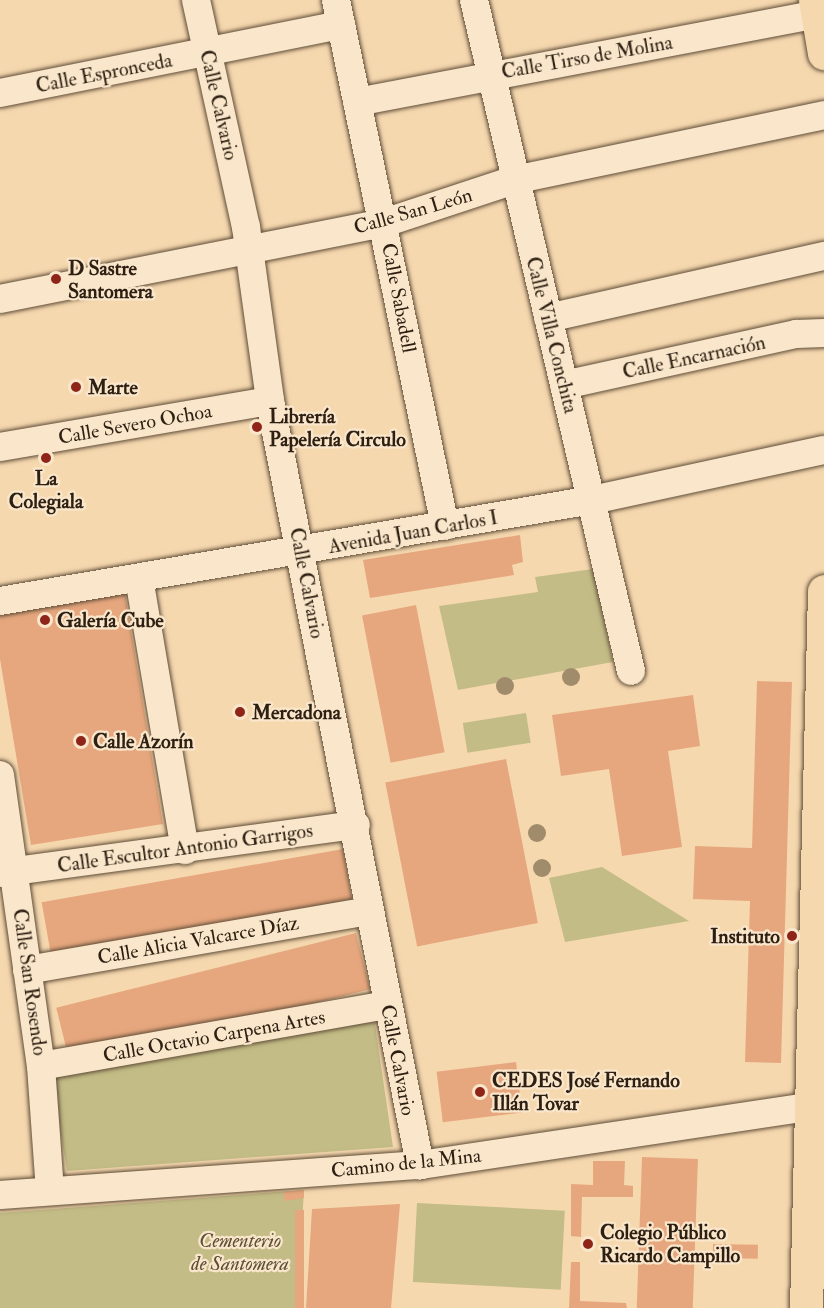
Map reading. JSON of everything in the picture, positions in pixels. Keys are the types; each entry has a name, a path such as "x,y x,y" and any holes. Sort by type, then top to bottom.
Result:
{"highway":[{"path":"816,7 824,53"},
{"path":"806,1308 815,1097 824,591"}],"street":[{"name":"Calle Calvario","path":"196,0 246,227 247,249 270,401 356,825 369,911 420,1165"},
{"name":"Calle Villa Conchita","path":"474,0 514,180 631,671"},
{"name":"Calle Tirso de Molina","path":"357,102 816,7"},
{"name":"Calle Espronceda","path":"0,93 207,52 339,13"},
{"name":"Calle Sabadell","path":"339,13 445,526"},
{"name":"Calle San León","path":"0,299 384,223 514,180 824,116"},
{"path":"548,318 824,256"},
{"name":"Calle Encarnación","path":"564,385 796,334 824,333"},
{"name":"Calle Severo Ochoa","path":"0,447 270,401"},
{"name":"Avenida Juan Carlos I","path":"0,602 301,552 592,500 824,450"},
{"path":"139,578 185,850"},
{"name":"Calle San Rosendo","path":"1,784 7,872 27,970 41,1066 50,1191"},
{"name":"Calle Escultor Antonio Garrigos","path":"7,872 185,850 356,825"},
{"name":"Calle Alicia Valcarce Díaz","path":"27,970 369,911"},
{"name":"Calle Octavio Carpena Artes","path":"41,1066 387,1005"},
{"name":"Camino de la Mina","path":"0,1195 420,1165 815,1097"}],"green space":[{"path":"593,569 613,662 458,690 439,606 538,592 535,577"},
{"path":"526,713 531,743 467,753 463,723"},
{"path":"602,867 689,921 565,942 549,878"},
{"path":"374,1018 393,1147 67,1171 51,1073"},
{"name":"Cementerio de Santomera","path":"304,1190 297,1308 0,1308 0,1213"},
{"path":"417,1203 565,1211 561,1290 413,1282"}],"building":[{"path":"520,535 523,562 512,565 514,575 370,598 363,560"},
{"name":"Calle Azorín","path":"124,588 163,824 31,845 0,659 0,608"},
{"path":"416,605 445,752 391,763 362,615"},
{"path":"757,681 792,682 781,1063 745,1062 750,901 693,899 695,846 752,848"},
{"path":"693,695 700,746 668,751 682,847 622,856 609,769 561,776 552,715"},
{"path":"506,759 538,923 417,946 385,782"},
{"path":"343,849 353,903 51,956 42,902"},
{"path":"356,933 370,989 70,1064 56,1008"},
{"name":"CEDES José Fernando Illán Tovar","path":"516,1062 522,1113 443,1122 437,1072"},
{"path":"642,1157 698,1159 693,1308 637,1308"},
{"path":"593,1161 625,1161 624,1185 633,1186 633,1197 582,1197 581,1237 571,1236 571,1184 593,1185"},
{"path":"304,1190 304,1198 285,1201 283,1192"},
{"path":"400,1204 391,1308 306,1308 312,1209"},
{"path":"295,1210 304,1210 304,1308 295,1308"},
{"path":"713,1244 758,1245 758,1259 713,1258"},
{"path":"571,1262 580,1262 580,1301 626,1303 627,1308 569,1308"}],"place":[{"name":"D Sastre Santomera","path":"56,279"},
{"name":"Marte","path":"76,387"},
{"name":"Librería Papelería Circulo","path":"257,427"},
{"name":"La Colegiala","path":"46,458"},
{"name":"Galería Cube","path":"45,620"},
{"name":"Mercadona","path":"240,712"},
{"name":"Calle Azorín","path":"81,741"},
{"name":"Instituto","path":"792,936"},
{"name":"CEDES José Fernando Illán Tovar","path":"480,1092"},
{"name":"Colegio Público Ricardo Campillo","path":"588,1244"}]}
